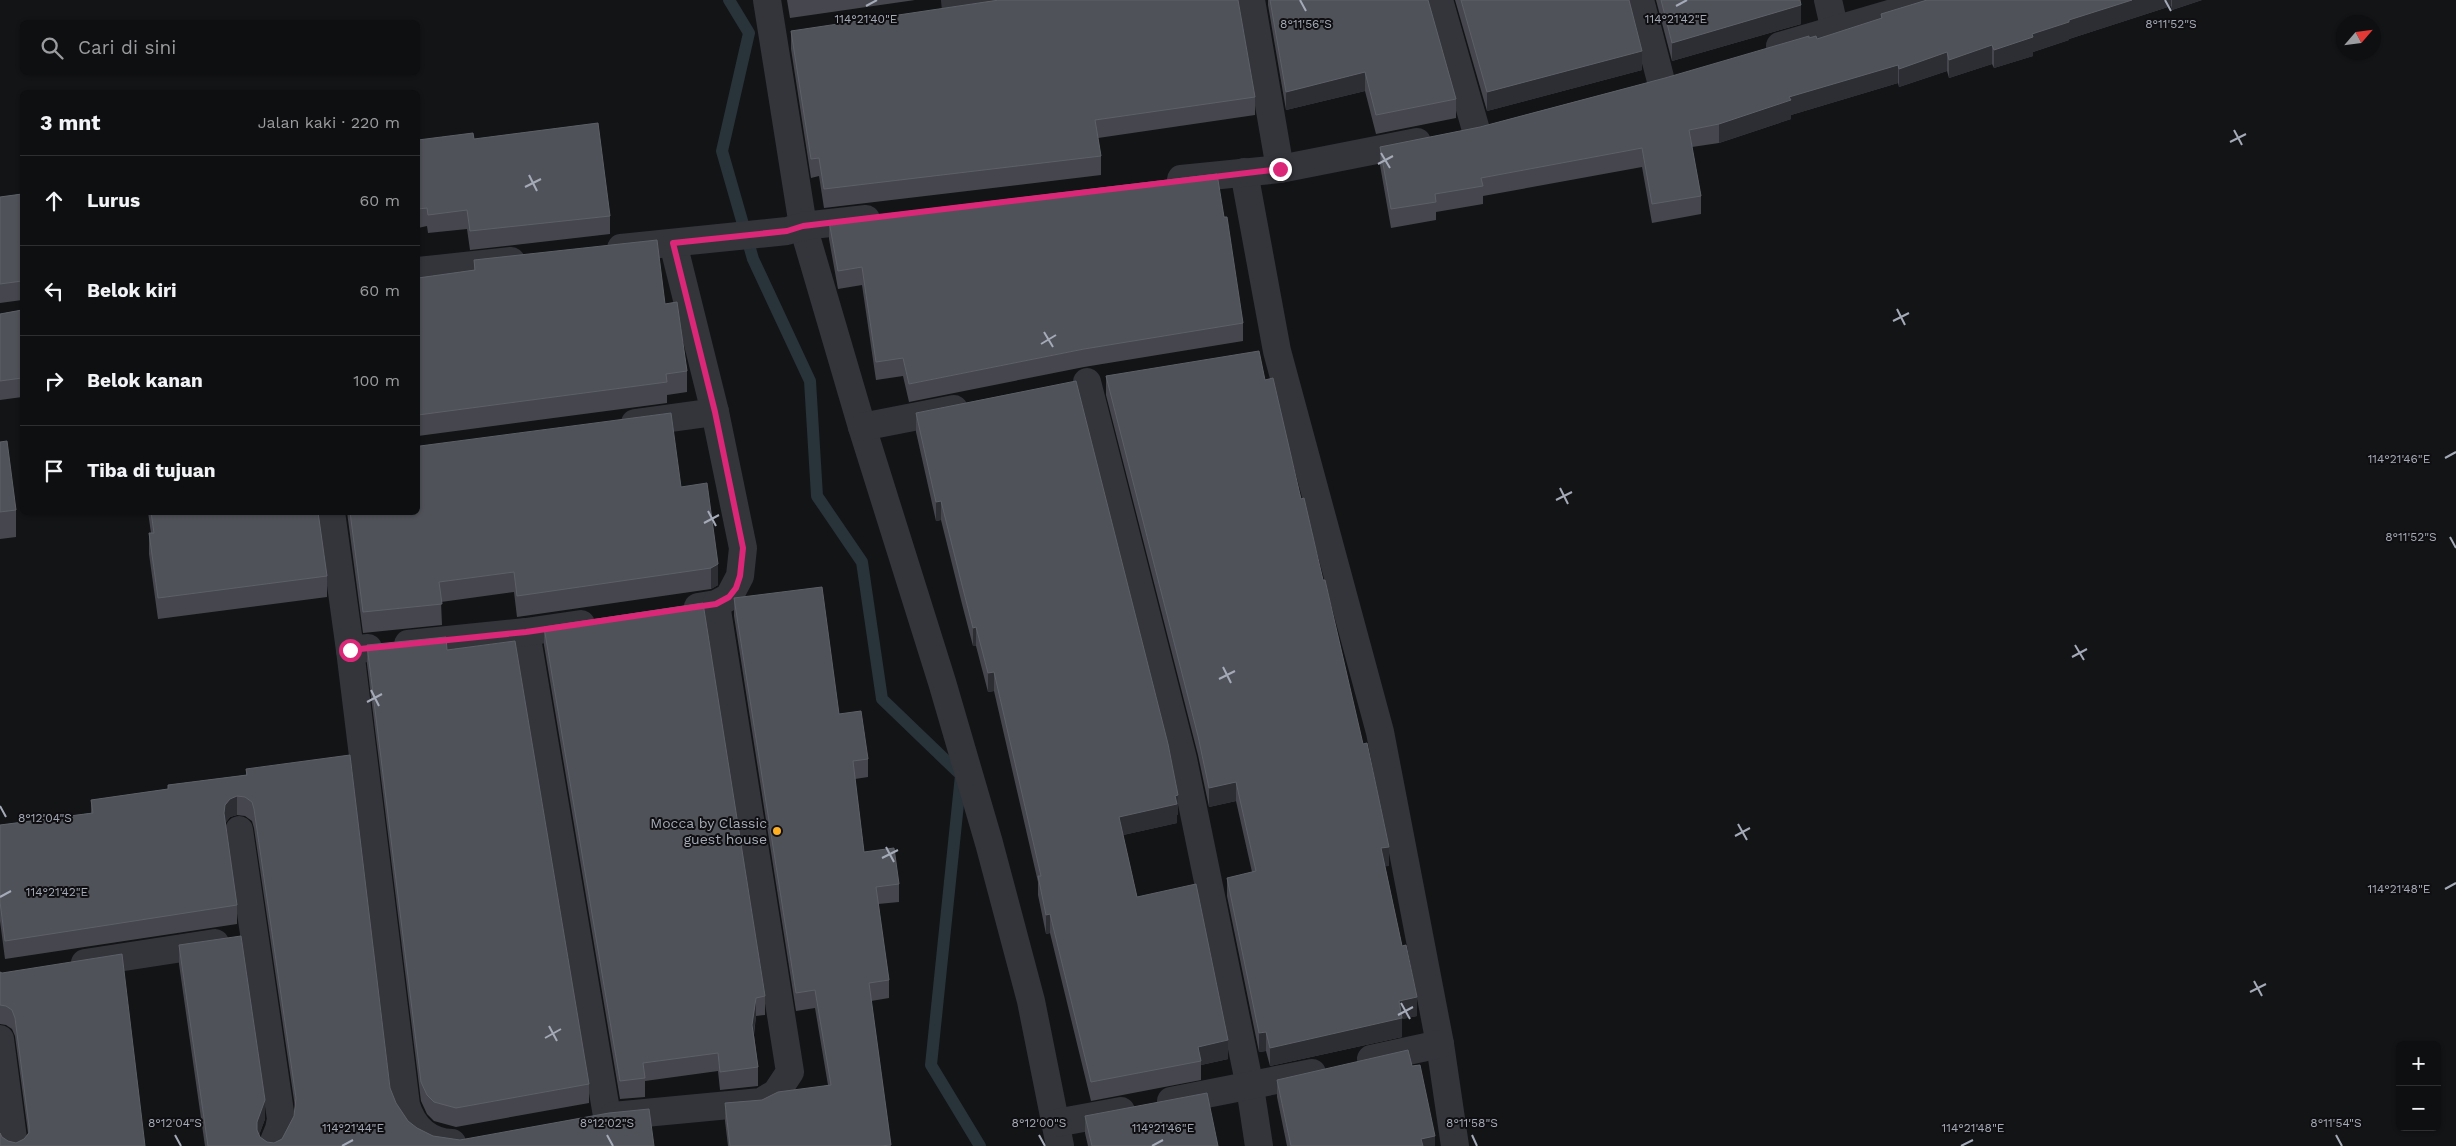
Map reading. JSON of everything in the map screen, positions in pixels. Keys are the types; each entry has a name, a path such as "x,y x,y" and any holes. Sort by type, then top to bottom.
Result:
{"street":[{"path":"767,0 795,228 862,427 942,682 989,843 1031,1001 1058,1134 1250,1087 1440,1044"},
{"path":"927,14 955,5 1017,0"},
{"path":"1251,0 1280,169"},
{"path":"1439,0 1476,130"},
{"path":"1640,0 1661,81"},
{"path":"1828,0 1836,31"},
{"path":"1753,54 1937,0"},
{"path":"772,36 801,32"},
{"path":"1635,87 1689,73"},
{"path":"1156,183 1280,169 1476,130 1504,122"},
{"path":"1244,172 1277,351 1380,732 1440,1044 1455,1146"},
{"path":"594,251 683,242 891,215"},
{"path":"669,611 716,604 729,597 736,588 741,570 743,548 683,242"},
{"path":"420,271 535,258"},
{"path":"1249,355 1277,351"},
{"path":"1115,378 1077,384 1183,759 1250,1087 1259,1146"},
{"path":"862,427 979,404"},
{"path":"610,426 715,412"},
{"path":"331,515 350,650 406,1106 413,1121 428,1138 441,1142 476,1140"},
{"path":"579,1121 607,1116 761,1102 776,1093 790,1072 716,604"},
{"path":"350,650 526,632 602,621"},
{"path":"526,632 607,1116"},
{"path":"238,830 281,1119 272,1146"},
{"path":"59,966 254,937"},
{"path":"0,1039 14,1146"}],"building":[{"path":"999,0 1238,0 1255,97 1095,120 1101,156 824,189 819,158 811,159 791,31"},
{"path":"1270,0 1428,0 1456,99 1376,115 1365,72 1286,92"},
{"path":"1461,0 1629,0 1642,51 1487,92"},
{"path":"1661,0 1800,0 1801,5 1672,43"},
{"path":"1927,0 2132,0 2069,20 2069,22 2032,34 2033,37 1994,50 1992,45 1949,60 1947,52 1899,69 1898,65 1789,97 1791,100 1719,124 1689,130 1701,196 1652,204 1642,148 1481,178 1483,186 1435,194 1436,202 1391,209 1380,147 1480,127 1665,78 1809,36 1809,38 1816,36 1817,39 1882,18 1881,14"},
{"path":"598,123 610,216 470,231 467,210 428,215 427,208 420,209 420,140 473,133 474,139"},
{"path":"1217,174 1224,217 1227,217 1243,323 1084,349 909,384 903,358 876,362 862,267 838,271 829,221"},
{"path":"20,194 20,281 0,284 0,197"},
{"path":"657,240 665,304 677,302 687,371 666,374 667,382 420,415 420,278 475,270 474,260"},
{"path":"20,310 20,378 0,381 0,314"},
{"path":"1259,351 1265,380 1273,378 1301,499 1304,498 1323,580 1325,580 1363,744 1367,743 1389,847 1381,848 1402,946 1406,945 1417,997 1399,1001 1402,1018 1270,1048 1266,1032 1259,1033 1227,878 1256,871 1236,782 1209,788 1198,736 1106,376"},
{"path":"1076,381 1168,744 1178,795 1175,796 1177,804 1119,817 1137,897 1196,884 1228,1040 1198,1047 1201,1061 1091,1082 1050,914 1046,915 1038,876 1041,876 994,672 988,673 976,627 973,628 941,501 936,502 916,413"},
{"path":"671,413 681,487 707,483 718,564 711,568 517,596 514,572 439,582 442,604 363,612 350,515 420,515 420,446"},
{"path":"7,441 16,510 0,512 0,442"},
{"path":"151,515 318,515 327,576 158,598 149,533 154,533"},
{"path":"822,587 839,714 861,711 868,759 853,761 864,852 894,848 899,884 876,887 889,980 869,983 891,1145 730,1146 725,1103 762,1100 778,1092 831,1085 815,990 796,993 734,598"},
{"path":"703,603 765,996 756,998 752,1025 758,1067 720,1072 718,1053 643,1063 645,1078 620,1081 544,627"},
{"path":"446,637 447,650 515,641 589,1084 456,1108 434,1102 427,1095 421,1082 367,645"},
{"path":"350,755 390,1088 396,1103 408,1121 433,1136 460,1140 609,1113 649,1109 654,1146 208,1146 179,945 241,936 265,1100 257,1122 257,1130 260,1137 267,1142 274,1143 282,1139 294,1116 296,1098 254,809 252,802 245,797 237,796 230,799 225,805 224,813 237,905 5,941 0,902 0,825 93,813 91,800 168,789 168,785 247,775 246,769"},
{"path":"122,954 145,1146 0,1146 0,1133 8,1141 16,1143 24,1139 29,1133 29,1126 15,1018 12,1010 0,1005 0,972"},
{"path":"1408,1050 1412,1066 1420,1065 1435,1136 1421,1139 1423,1146 1291,1146 1277,1080"},
{"path":"1207,1093 1218,1146 1092,1146 1085,1116"}],"waterway":[{"path":"729,0 749,33 722,151 753,259 810,381 817,496 862,562 882,699 961,775 931,1065 980,1146"}],"place":[{"name":"Mocca by Classic guest house","path":"777,831"}],"route":[{"path":"350,650 526,632 716,604 729,597 736,588 740,576 743,548 715,412 673,243 787,231 803,226 1280,169"}]}
